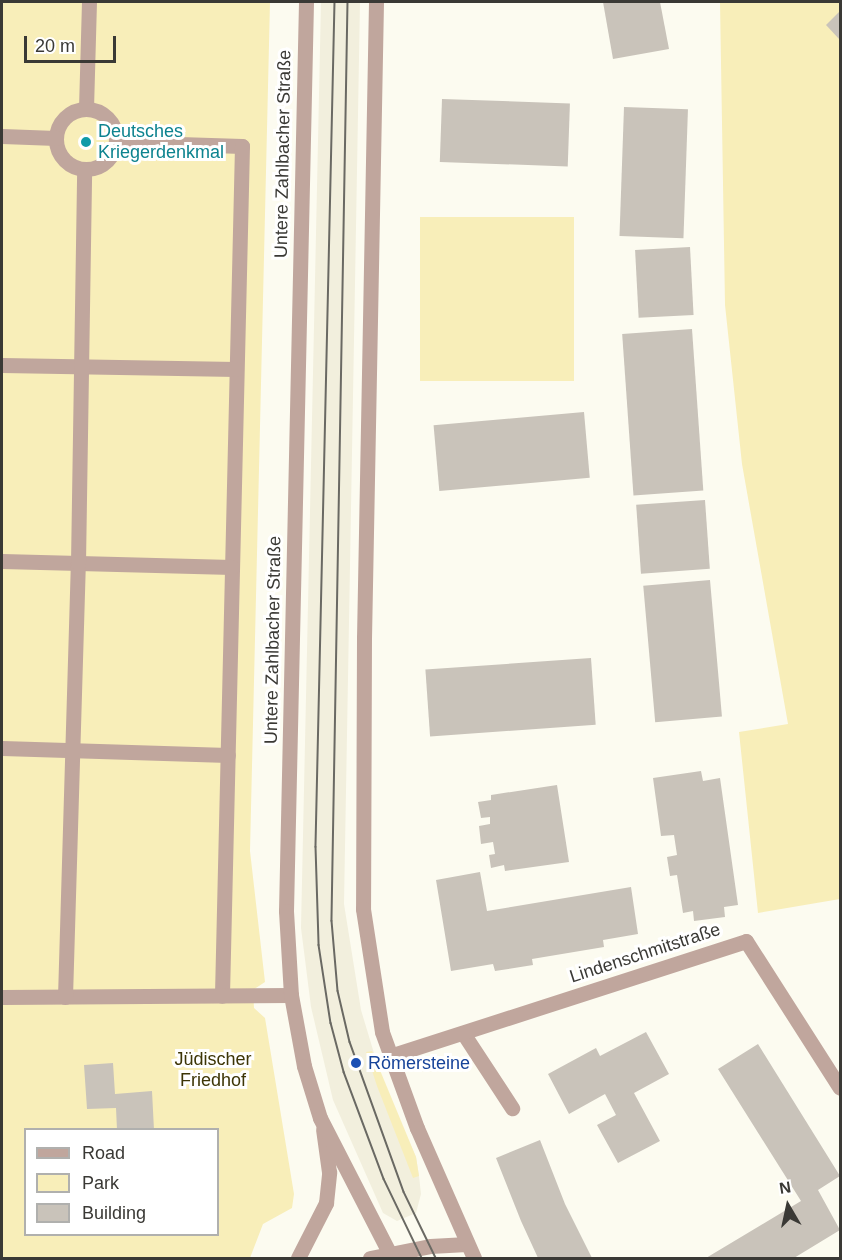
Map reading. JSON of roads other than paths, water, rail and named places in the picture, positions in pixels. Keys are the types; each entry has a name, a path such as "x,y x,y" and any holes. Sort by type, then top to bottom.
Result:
{"street":[{"path":"86,109 89,2"},
{"name":"Untere Zahlbacher Straße","path":"306,2 286,899 291,995 304,1066 320,1118 391,1256"},
{"path":"376,2 362,836 368,959 390,1056 466,1244 474,1258"},
{"path":"86,109 105,116 116,132 116,142 109,159 84,170 67,163 60,156 56,138 69,114 86,109"},
{"path":"2,136 56,138"},
{"path":"116,142 242,146 222,996"},
{"path":"64,997 78,563 84,170"},
{"path":"2,365 236,369"},
{"path":"2,561 232,567"},
{"path":"2,748 228,755"},
{"name":"Lindenschmitstraße","path":"390,1056 746,941 840,1088"},
{"path":"2,997 291,995"},
{"path":"463,1033 512,1108"},
{"path":"298,1258 326,1203 329,1172 320,1118"},
{"path":"370,1258 466,1244"},
{"path":"454,1258 466,1244"}],"tram line":[{"path":"335,2 316,847 319,945 331,1023 344,1072 384,1179 422,1258"},
{"path":"348,2 332,921 338,991 350,1042 404,1192 436,1258"}],"place":[{"name":"Deutsches Kriegerdenkmal","path":"86,142"},
{"name":"Römersteine","path":"356,1063"}],"park label":[{"name":"Jüdischer Friedhof","path":"213,1070"}]}
